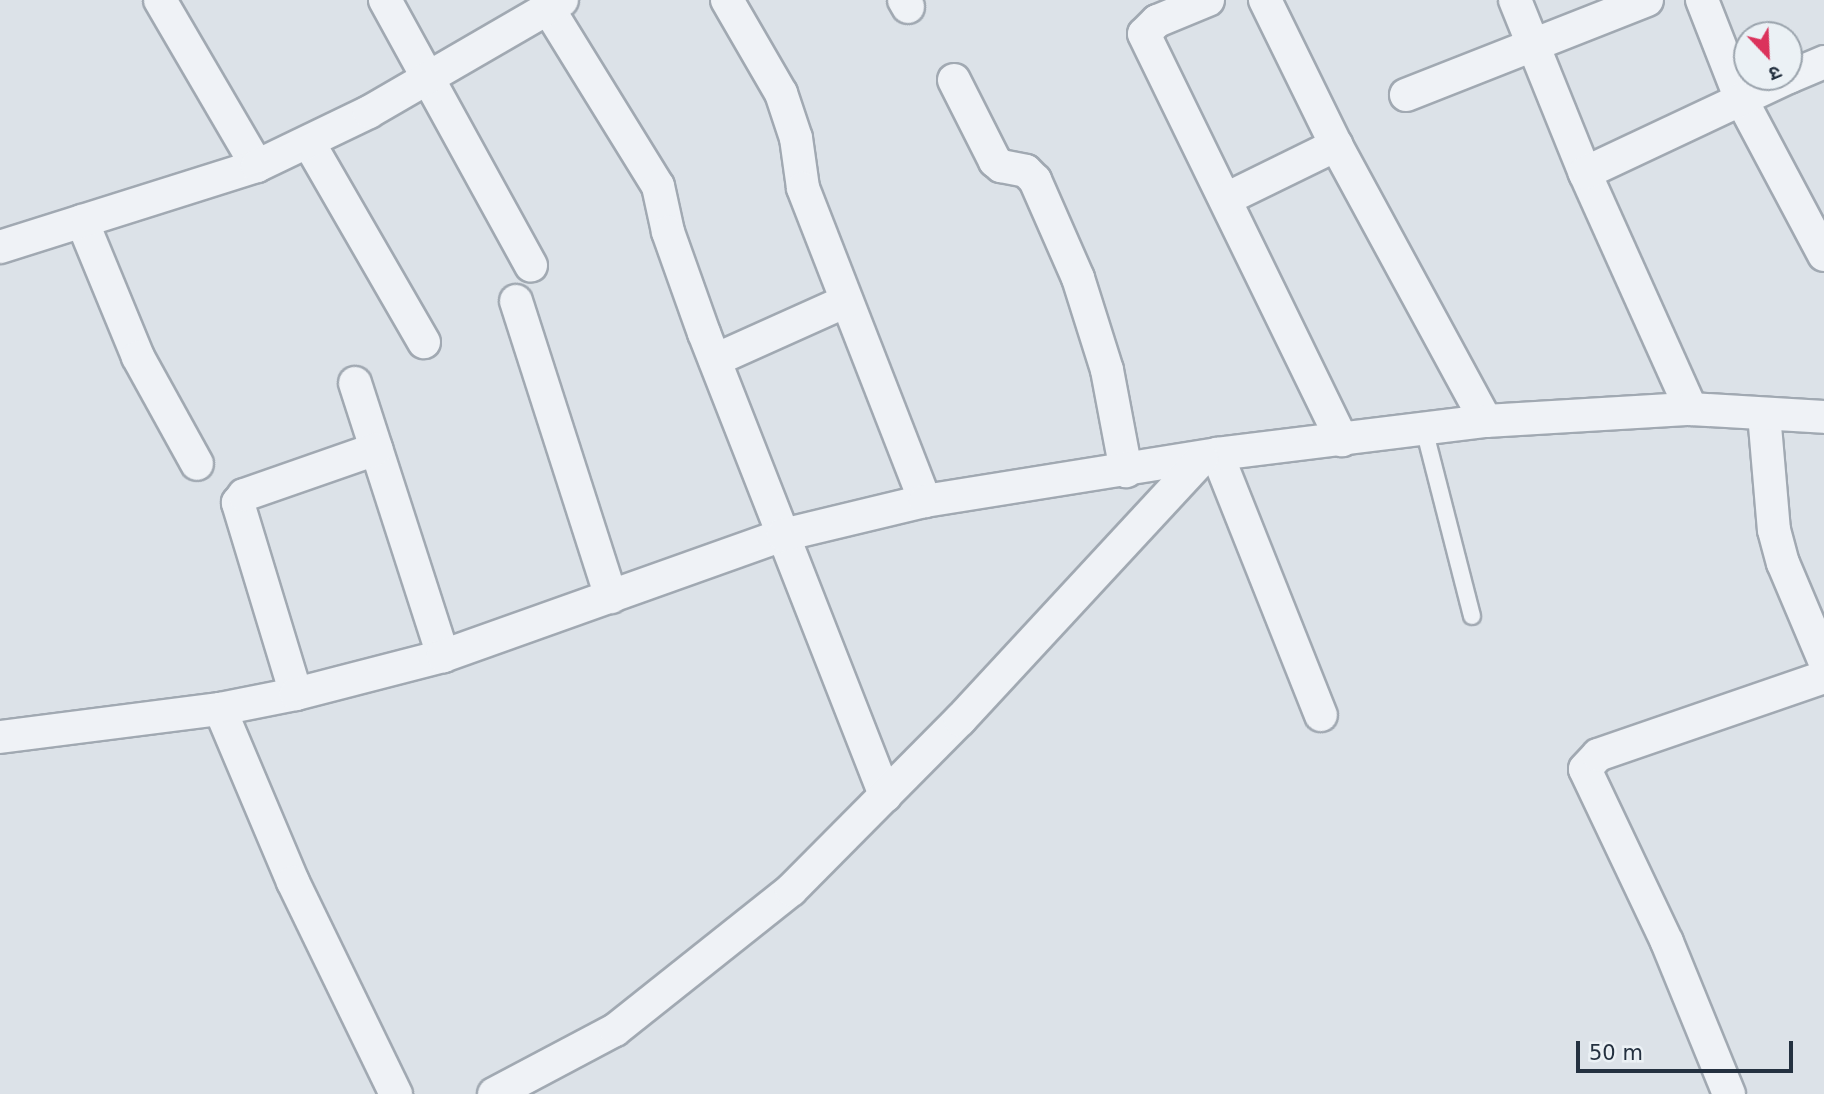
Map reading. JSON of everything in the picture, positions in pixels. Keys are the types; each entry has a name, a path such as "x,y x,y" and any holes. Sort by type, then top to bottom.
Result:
{"street":[{"path":"160,0 257,166"},
{"path":"385,0 531,266"},
{"path":"727,0 781,93 796,138 803,188 925,502"},
{"path":"1208,0 1157,21 1144,34 1342,440"},
{"path":"1265,0 1336,145 1486,421"},
{"path":"1515,0 1537,47 1585,173 1691,409"},
{"path":"1406,95 1537,47 1647,0"},
{"path":"1702,0 1740,97 1824,255"},
{"path":"0,247 257,166 309,143 558,2 658,186 675,253 885,796"},
{"path":"1803,71 1824,62"},
{"path":"954,79 995,161 1007,168 1026,170 1035,180 1068,254 1096,326 1126,471"},
{"path":"1585,173 1755,91"},
{"path":"309,143 424,342"},
{"path":"1226,198 1336,145"},
{"path":"82,221 138,357 197,464"},
{"path":"516,301 611,597"},
{"path":"715,360 846,301"},
{"path":"355,383 443,656"},
{"path":"0,737 220,709 296,694 443,656 783,535 925,502 1210,456 1486,421 1691,409 1824,417"},
{"path":"1764,414 1774,530 1783,563 1824,660"},
{"path":"296,694 238,503 244,495 376,449"},
{"path":"1210,456 1321,715"},
{"path":"494,1094 615,1030 684,978 791,890 885,796 1210,456"},
{"path":"1729,1094 1667,942 1585,769 1598,755 1824,677"},
{"path":"220,709 293,883 396,1094"}],"lane":[{"path":"1424,429 1472,616"}]}
